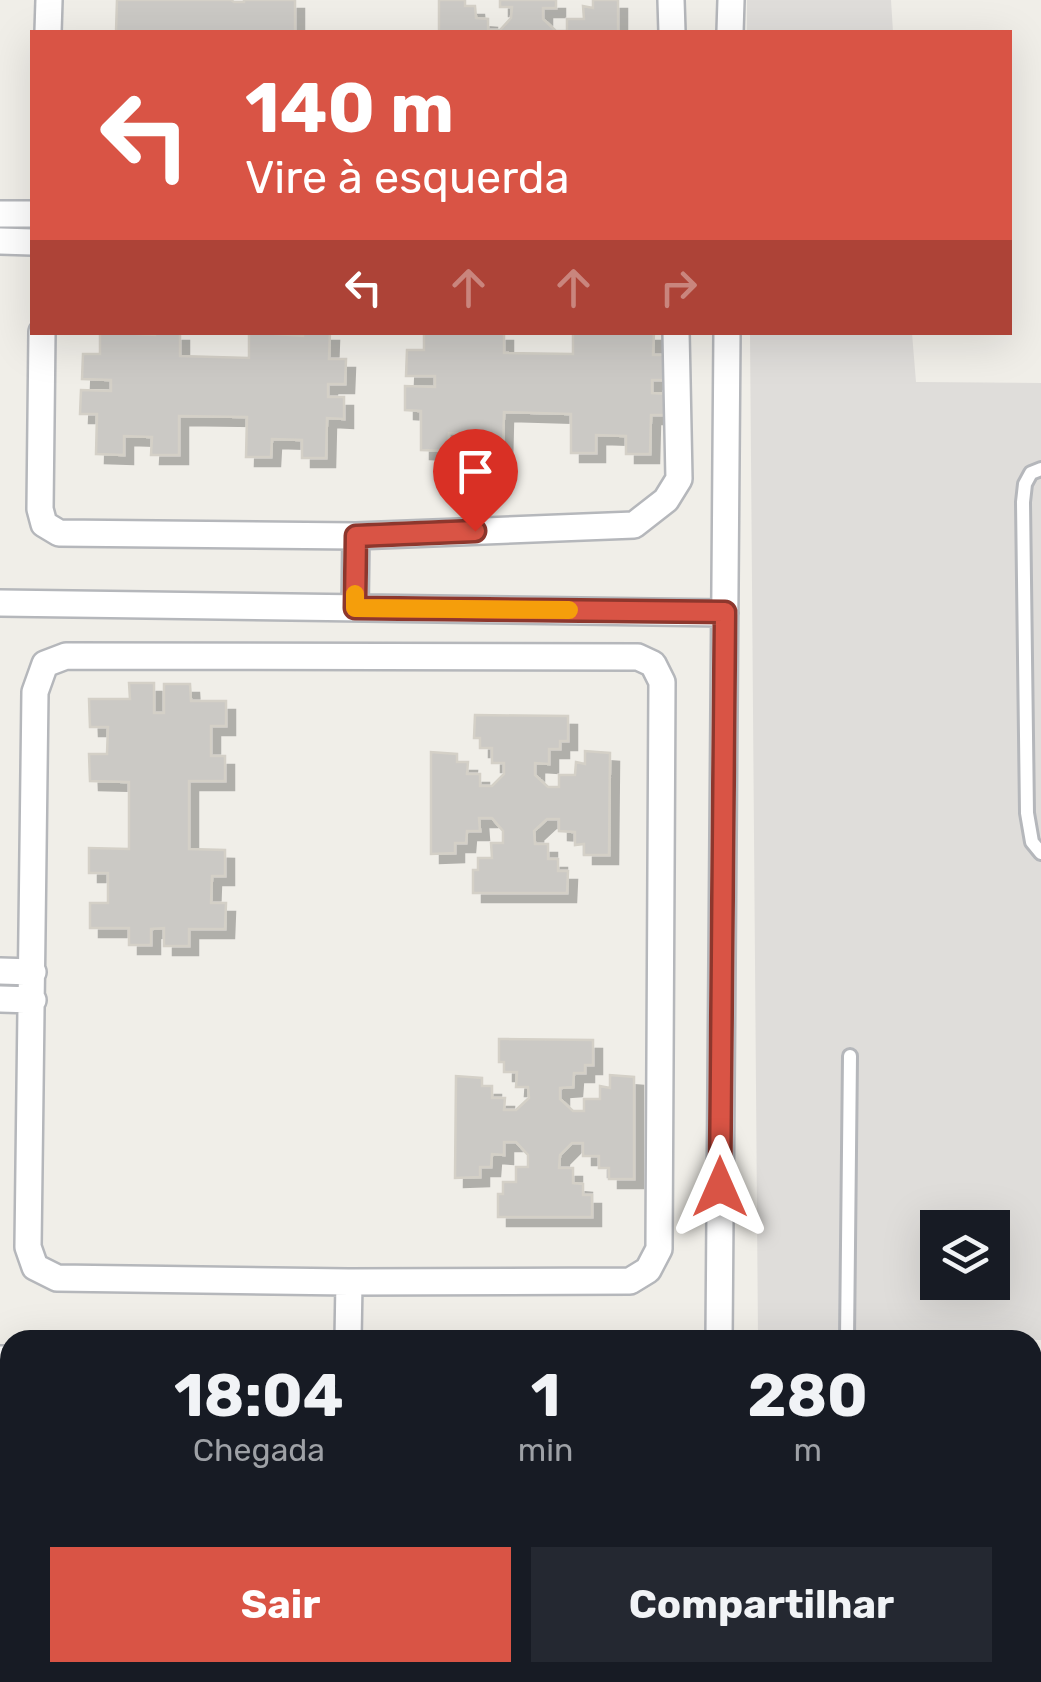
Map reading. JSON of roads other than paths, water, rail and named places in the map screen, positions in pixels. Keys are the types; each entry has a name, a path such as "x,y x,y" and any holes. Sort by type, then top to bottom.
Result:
{"street":[{"path":"48,30 49,0"},
{"path":"671,0 672,30"},
{"path":"730,30 731,0"},
{"path":"0,214 30,214"},
{"path":"0,241 30,242"},
{"path":"42,335 40,510 44,524 59,533 356,536 634,525 666,500 679,479 676,335"},
{"path":"719,1330 728,335"},
{"path":"355,608 356,536"},
{"path":"0,603 725,612"},
{"path":"66,656 638,657 653,664 662,682 658,1249 648,1270 630,1281 57,1278 35,1267 28,1247 32,1000 35,692 45,664 66,656"},
{"path":"0,972 33,972"},
{"path":"0,999 32,1000"},
{"path":"348,1330 349,1282"}],"lane":[{"path":"1041,469 1031,473 1023,502 1028,813 1032,842 1041,853"},
{"path":"847,1330 850,1056"}]}
